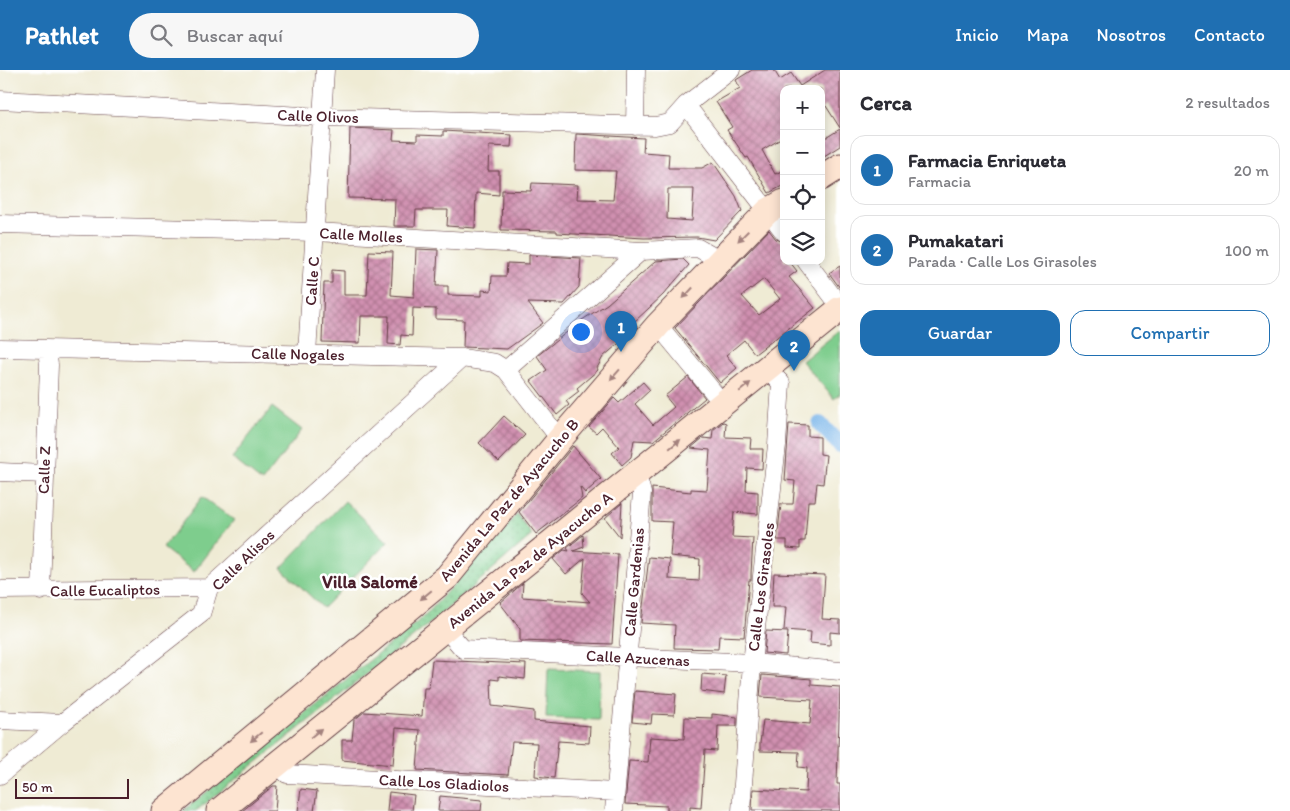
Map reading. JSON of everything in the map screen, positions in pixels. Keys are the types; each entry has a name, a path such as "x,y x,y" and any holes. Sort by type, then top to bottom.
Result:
{"main road":[{"path":"825,175 840,166"},
{"name":"Avenida La Paz de Ayacucho B","path":"164,811 447,577 560,439 658,325 718,260 776,206"},
{"name":"Avenida La Paz de Ayacucho A","path":"218,811 724,405 840,308"}],"street":[{"name":"Calle C","path":"307,354 325,70"},
{"path":"635,126 636,70"},
{"name":"Calle Olivos","path":"0,100 322,117 655,126 670,123 686,105 731,70"},
{"path":"686,105 776,206 780,220"},
{"name":"Calle Molles","path":"0,224 316,232 641,251 698,248 718,260"},
{"path":"560,439 506,370 641,251"},
{"path":"809,265 840,308"},
{"path":"658,325 724,405"},
{"name":"Calle Nogales","path":"0,348 462,358 495,363 506,370"},
{"name":"Calle Z","path":"41,591 49,365 46,350"},
{"name":"Calle Alisos","path":"0,775 62,723 200,614 209,588 462,358"},
{"name":"Calle Los Girasoles","path":"741,811 752,663 777,445 781,383 767,369"},
{"path":"0,472 44,474"},
{"name":"Calle Gardenias","path":"614,811 642,493 637,474"},
{"name":"Calle Eucaliptos","path":"0,590 209,588"},
{"name":"Calle Azucenas","path":"445,628 463,648 752,663 840,670"},
{"path":"0,720 62,723"},
{"name":"Calle Los Gladiolos","path":"278,763 287,774 615,792"}],"green space":[{"path":"840,330 840,394 834,399 802,361"},
{"path":"272,407 302,430 262,482 232,458"},
{"path":"202,497 234,520 194,572 163,548"},
{"path":"345,501 388,542 323,608 281,568"},
{"path":"517,514 532,535 433,621 196,811 183,811 426,615"},
{"path":"548,669 600,671 599,720 546,718"}],"building":[{"path":"752,70 774,70 780,80 791,73 799,85 780,85 780,139 762,150 775,174 780,172 780,187 769,193 748,157 746,158 727,130 732,127 716,102 740,88 736,80"},
{"path":"825,70 840,70 840,128 826,106 825,85 802,85"},
{"path":"350,128 394,130 393,140 417,141 417,135 443,136 443,131 512,135 511,147 489,146 488,171 499,171 499,195 476,193 475,228 447,226 448,210 416,210 415,226 394,226 395,199 348,198"},
{"path":"840,129 840,146 825,155 825,138"},
{"path":"576,134 644,138 643,152 669,154 668,168 702,168 713,162 736,196 742,211 714,240 697,237 644,238 557,233 557,231 501,230 502,190 531,191 532,183 578,185 577,199 613,200 616,171 575,170","holes":["668,189 694,189 692,221 667,219"]},
{"path":"769,230 776,239 780,240 780,265 792,265 797,271 789,277 815,308 755,354 744,340 726,355 737,368 720,383 675,328","holes":["764,279 780,299 759,315 742,296"]},
{"path":"416,249 438,250 436,286 448,286 448,295 482,296 482,290 491,291 492,276 506,276 507,263 529,264 529,255 581,258 579,287 564,304 528,303 543,323 507,349 463,347 464,320 436,319 436,309 413,308 412,336 401,335 400,345 388,344 389,316 361,316 360,343 322,342 324,283 332,283 332,270 344,271 344,295 367,295 369,251 393,252 391,295 414,297"},
{"path":"683,259 689,265 663,295 634,322 638,327 603,357 597,368 598,370 577,388 579,391 566,401 569,405 557,415 531,381 547,370 537,356 582,320 607,304 656,261"},
{"path":"840,266 840,288 829,273"},
{"path":"688,377 705,398 653,441 634,440 631,457 622,465 612,453 619,447 602,427 596,433 589,427 614,398 619,403 643,382 650,390 635,404 653,425 674,407 665,396"},
{"path":"504,416 525,435 499,462 479,443"},
{"path":"723,422 726,423 725,437 751,438 750,449 763,449 762,469 747,468 746,491 758,492 758,514 734,512 732,537 753,538 751,580 749,580 744,637 719,636 718,649 674,648 675,625 641,623 649,557 670,559 669,579 699,581 700,559 670,556 673,522 652,521 652,488 691,492 691,489 707,490 710,450 691,448 703,438 712,439 713,430"},
{"path":"789,424 808,425 808,436 820,437 820,454 826,455 823,484 817,483 815,501 808,501 805,541 800,541 800,549 787,548 787,540 777,540 781,504 793,504 795,481 785,480"},
{"path":"573,446 601,479 585,493 580,487 582,498 536,534 519,512"},
{"path":"622,503 620,537 605,518"},
{"path":"583,535 584,547 573,551 618,554 612,644 520,641 520,629 500,603 523,583 522,597 590,602 582,593 585,558 566,574 553,559 564,550 569,551 567,548"},
{"path":"774,573 825,575 822,619 840,620 840,633 830,632 830,645 810,643 811,632 784,630 786,607 772,607"},
{"path":"766,631 788,632 786,655 764,653"},
{"path":"432,660 526,664 525,679 499,676 499,680 491,679 492,706 534,711 534,721 590,726 589,743 558,741 554,778 535,776 537,743 512,742 508,775 417,770 420,730 396,728 393,765 342,760 342,740 352,740 354,720 364,712 422,716 424,688 429,688"},
{"path":"702,674 726,676 724,694 701,691"},
{"path":"762,675 811,679 811,685 840,687 837,784 840,784 840,811 752,810 753,789 806,792 807,768 798,767 799,752 760,751 760,743 763,720 810,724 812,700 760,697"},
{"path":"635,691 676,694 674,715 652,714 651,724 632,722"},
{"path":"712,714 737,717 737,726 718,726 717,751 705,750 701,808 690,807 690,811 667,811 667,806 625,804 629,761 648,762 650,737 684,739 685,717 712,718"},
{"path":"273,786 277,786 275,811 242,811"},
{"path":"301,789 317,791 314,811 298,811"},
{"path":"389,792 414,795 412,811 387,811"},
{"path":"440,796 482,800 481,811 438,811"}],"waterway":[{"path":"820,424 840,445"}],"place":[{"name":"Farmacia Enriqueta","path":"621,352"},
{"name":"Pumakatari","path":"794,371"}],"district":[{"name":"Villa Salomé","path":"370,582"}]}
